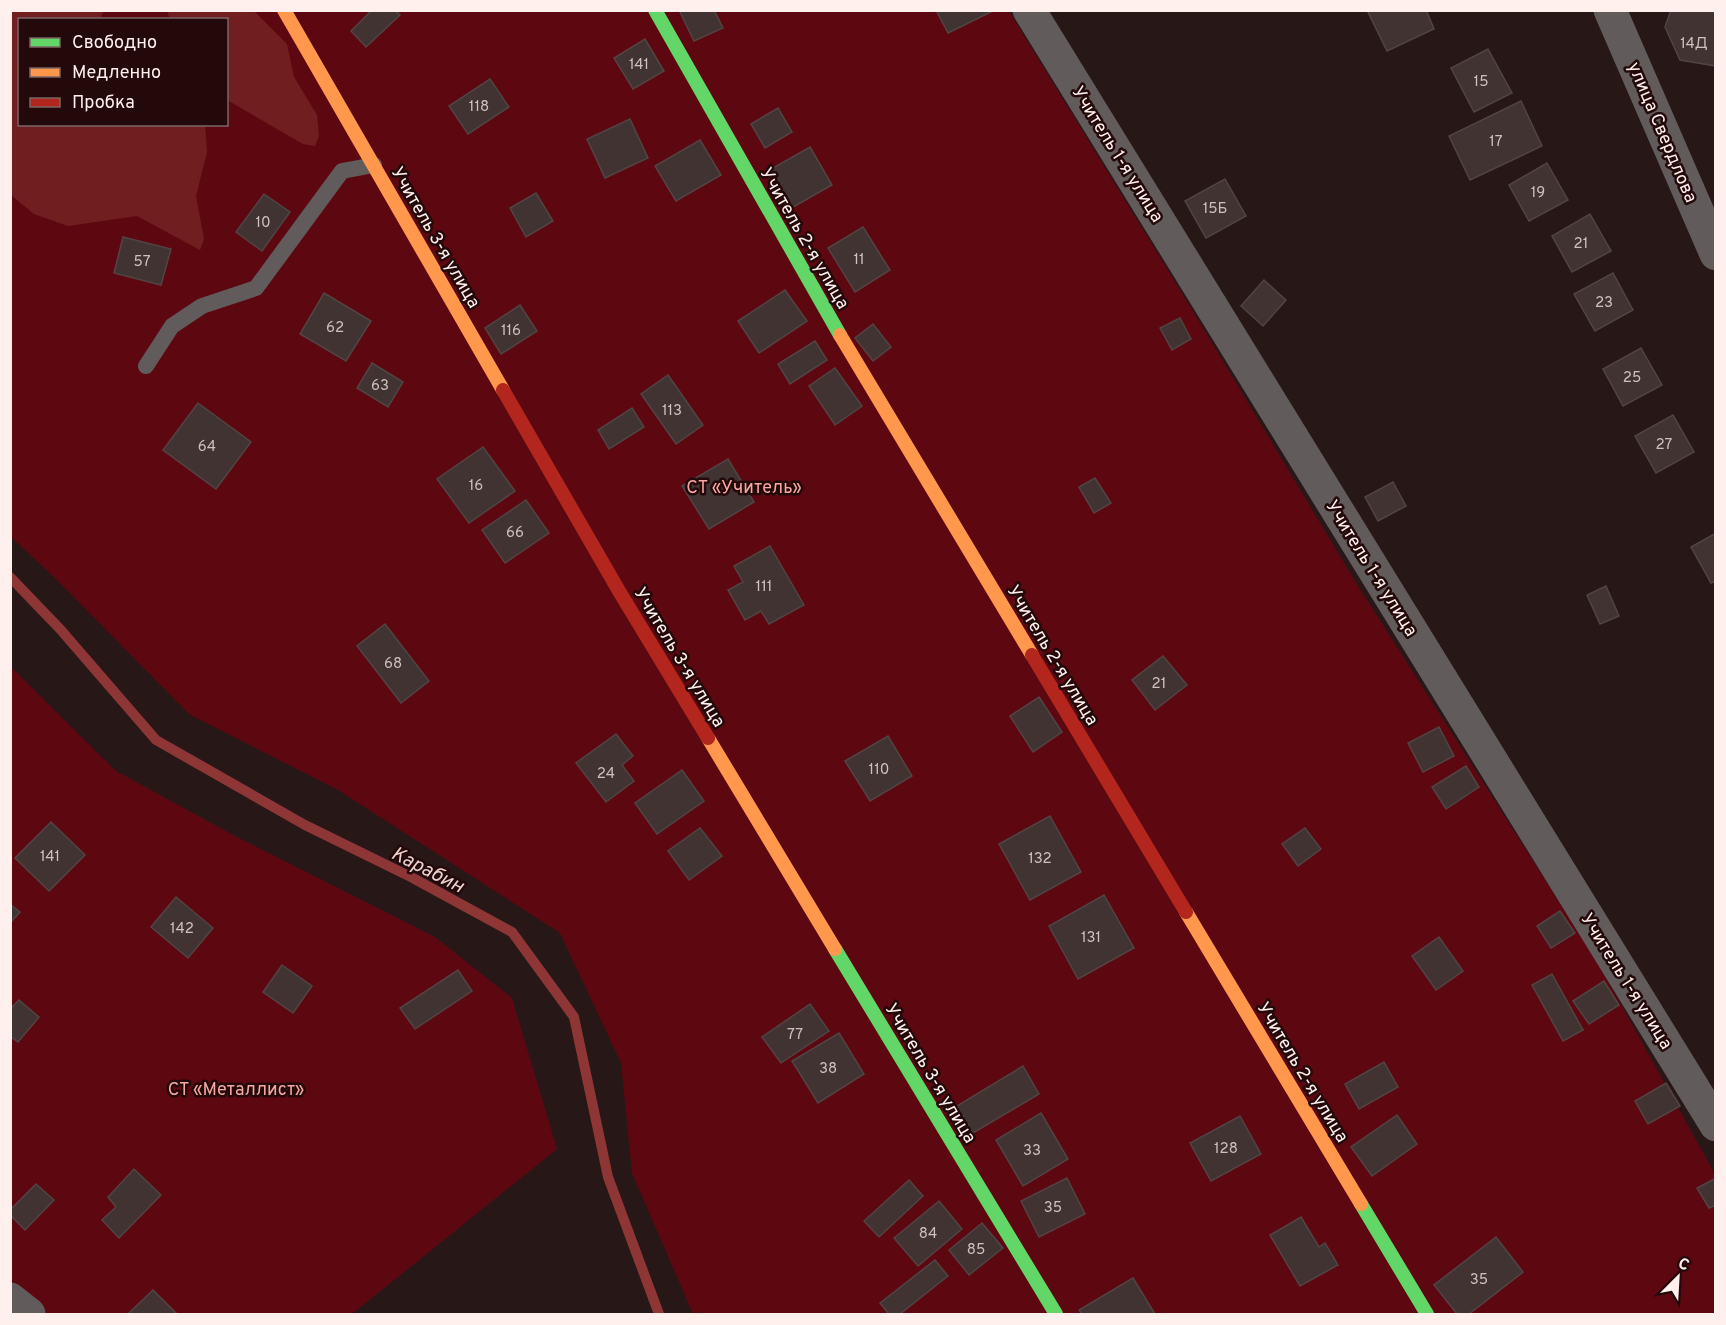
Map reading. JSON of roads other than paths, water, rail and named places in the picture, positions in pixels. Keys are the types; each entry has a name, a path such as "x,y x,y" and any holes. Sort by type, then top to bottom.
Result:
{"street":[{"name":"Учитель 3-я улица","path":"284,10 619,591 1056,1314"},
{"name":"Учитель 2-я улица","path":"655,10 833,324 1427,1314"},
{"name":"Учитель 1-я улица","path":"1029,10 1716,1125"},
{"name":"улица Свердлова","path":"1610,10 1716,254"},
{"path":"10,1299 29,1314"}],"lane":[{"path":"146,366 172,326 202,306 256,288 342,171 374,165"}],"waterway":[{"name":"Карабин","path":"10,577 60,629 156,740 305,825 411,877 512,932 574,1017 608,1177 659,1314"}],"park label":[{"name":"СТ «Учитель»","path":"744,487"},
{"name":"СТ «Металлист»","path":"236,1089"}]}
